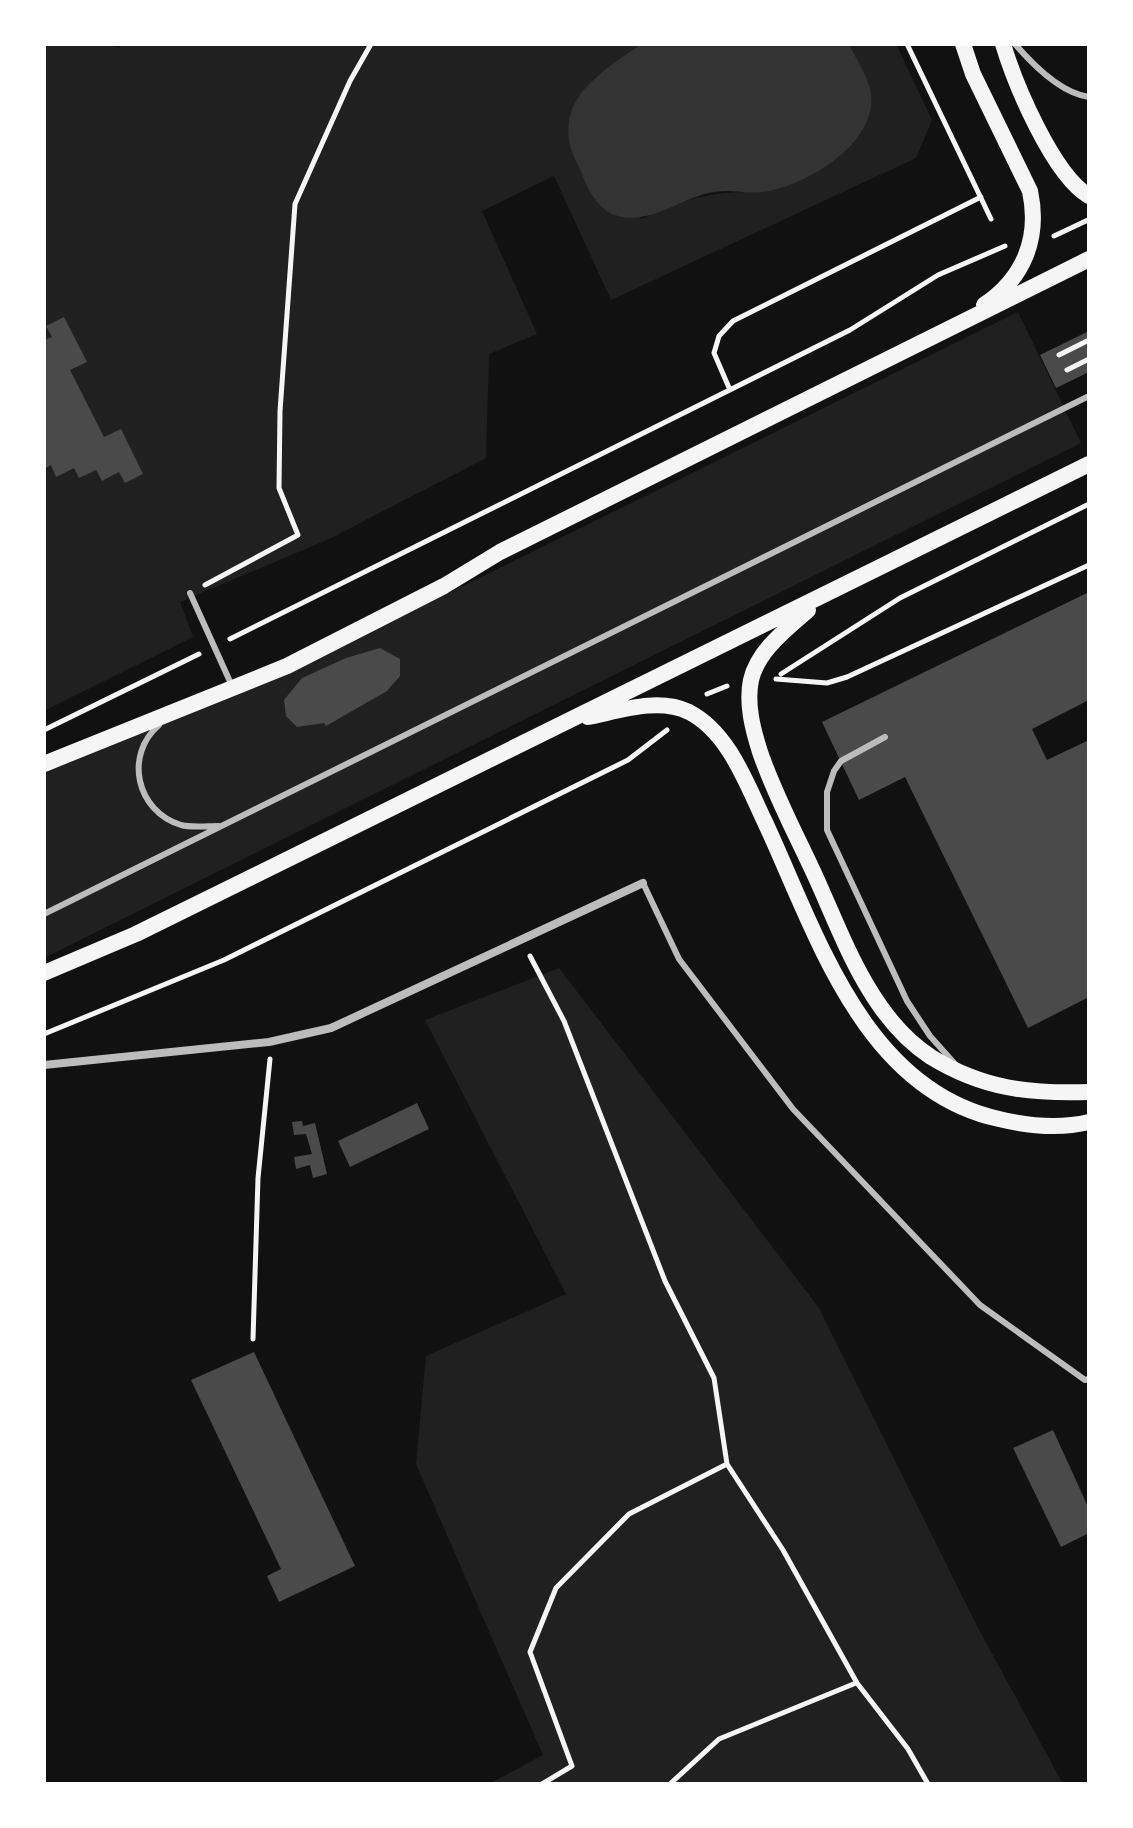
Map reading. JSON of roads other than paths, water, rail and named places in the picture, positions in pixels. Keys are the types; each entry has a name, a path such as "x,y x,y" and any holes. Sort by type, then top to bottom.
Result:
{"main road":[{"path":"942,334 994,299 1019,272 1033,241 1034,212 1030,191 973,74 963,44"},
{"path":"1003,44 1058,164 1078,190 1089,196"},
{"path":"44,764 233,690 444,586 500,552 1089,259"},
{"path":"44,973 84,959 1089,464"},
{"path":"824,596 774,640 751,679 750,711 760,751 857,966 900,1032 930,1056 966,1075 1035,1093 1089,1092"},
{"path":"562,722 652,704 685,710 707,723 731,754 841,984 889,1055 918,1081 982,1116 1021,1125 1073,1126 1089,1122"}],"street":[{"path":"44,1065 269,1042 331,1028 643,883"}],"lane":[{"path":"1015,44 1052,79 1079,96 1089,97"},
{"path":"44,914 1089,396"},
{"path":"190,593 233,690"},
{"path":"174,711 148,734 137,756 139,781 151,803 168,819 184,826 223,826"},
{"path":"885,737 841,761 834,771 827,792 827,830 907,1001 930,1036 966,1075"},
{"path":"643,883 679,959 793,1109 980,1305 1085,1380 1089,1379"}]}
